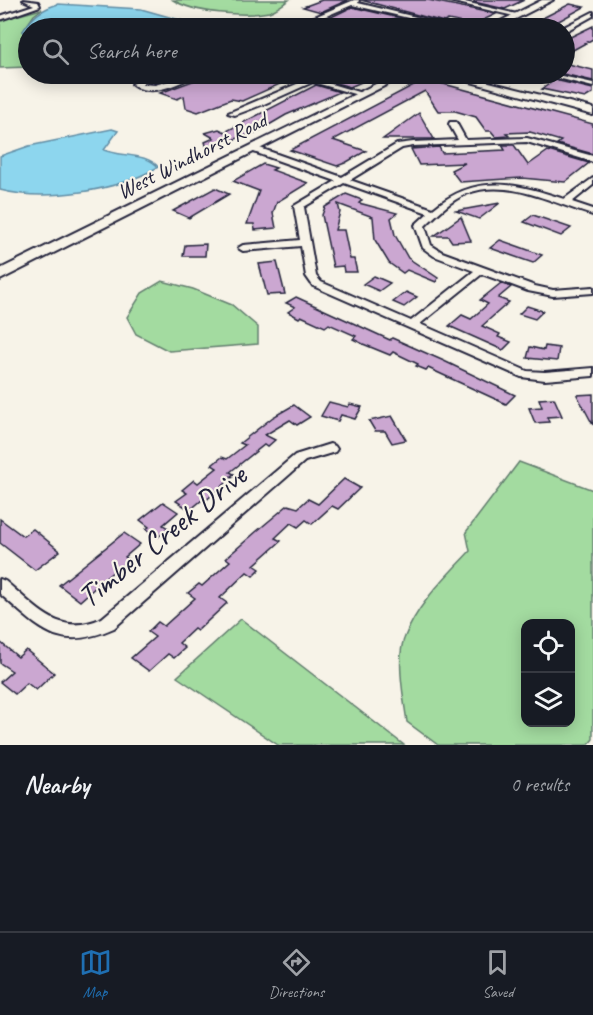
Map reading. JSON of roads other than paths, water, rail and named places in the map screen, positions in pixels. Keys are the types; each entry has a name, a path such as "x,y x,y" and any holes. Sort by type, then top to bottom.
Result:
{"street":[{"path":"0,18 37,6 36,3 26,0"},
{"path":"316,18 359,0"},
{"path":"448,0 518,15"},
{"path":"512,18 549,0"},
{"path":"351,3 415,18"},
{"path":"575,24 593,14"},
{"path":"575,81 593,85"},
{"path":"136,84 141,88 154,88 165,84"},
{"path":"232,113 252,104 267,102 291,90 310,84"},
{"path":"323,84 361,94"},
{"name":"West Windhorst Road","path":"0,275 382,84"},
{"path":"485,84 593,112"},
{"path":"453,124 463,142"},
{"path":"593,159 527,140 400,146 299,206 311,276 317,284 525,374 544,376 593,372"},
{"path":"254,149 434,212"},
{"path":"565,203 593,181"},
{"path":"593,212 516,188 478,188 462,192 420,225 427,246 438,254 532,289 553,293 593,290"},
{"path":"243,248 305,243"},
{"path":"411,326 481,270"},
{"name":"Timber Creek Drive","path":"0,585 51,627 64,633 80,635 95,631 108,624 300,458 330,449"}],"water":[{"path":"58,4 141,9 173,18 33,18"},
{"path":"112,129 118,131 104,150 141,157 158,167 123,182 81,192 38,195 0,190 0,156 29,146"}]}
